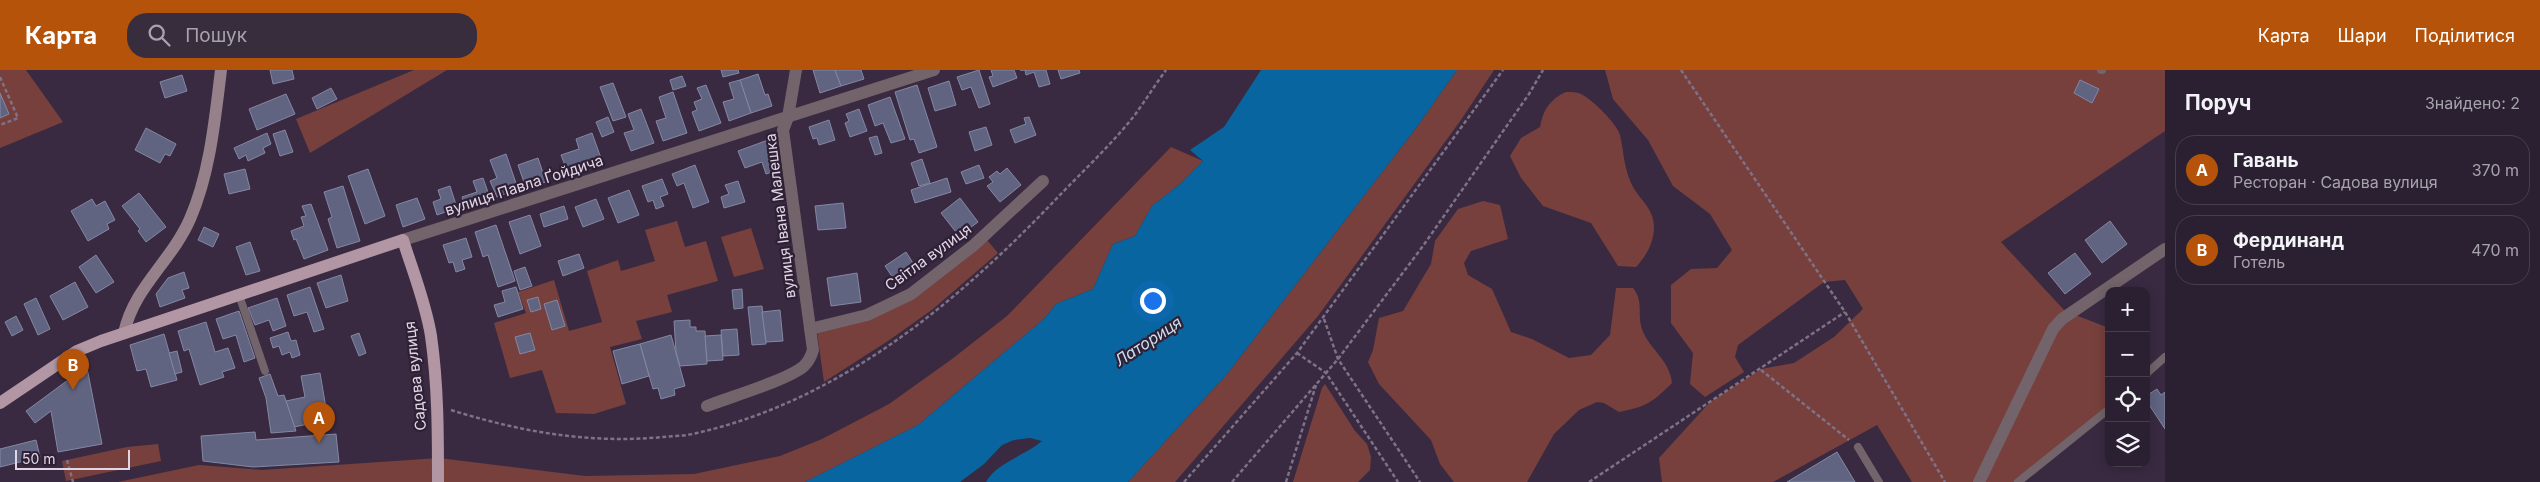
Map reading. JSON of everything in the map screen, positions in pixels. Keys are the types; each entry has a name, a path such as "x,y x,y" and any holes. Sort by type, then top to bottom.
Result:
{"main road":[{"name":"вулиця Павла Ґойдича","path":"0,403 77,351 124,333 403,240"},
{"name":"Садова вулиця","path":"403,240 420,291 430,335 438,413 438,482"}],"street":[{"path":"124,333 131,307 176,246 191,218 211,142 221,70"},
{"name":"вулиця Івана Малешка","path":"796,70 788,117 783,130 810,329"},
{"name":"вулиця Павла Ґойдича","path":"403,240 934,70"},
{"name":"Світла вулиця","path":"810,329 867,315 911,294 974,245 1043,181"},
{"path":"1979,482 2054,329 2062,319 2165,249"},
{"path":"707,406 788,375 803,367 811,359 813,350 810,329"}],"lane":[{"path":"239,295 265,371"},
{"path":"2150,370 2165,357"},
{"path":"2018,482 2105,411"},
{"path":"1858,447 1879,482"}],"path":[{"path":"1184,482 1297,353 1324,319 1504,70"},
{"path":"1232,482 1338,359 1460,195 1543,70"},
{"path":"1681,70 1844,312 1945,482"},
{"path":"0,77 18,118 0,125"},
{"path":"1589,482 1844,312"},
{"path":"1324,319 1338,359 1420,482"},
{"path":"1297,353 1326,372 1398,482"},
{"path":"1761,369 1858,447"},
{"path":"1286,482 1316,384"},
{"path":"67,460 73,482"}],"shaded area":[{"path":"0,70 26,70 63,122 0,148"},
{"path":"414,70 447,70 310,153 296,119"},
{"path":"1457,70 1494,70 1461,120 1318,316 1175,482 1128,482 1227,374 1416,128"},
{"path":"1605,70 2165,70 2165,131 2001,242 2065,311 2105,326 2105,410 2015,482 1912,482 1877,425 1773,482 1662,482 1659,458 1710,402 1761,369 1794,363 1834,337 1863,309 1845,280 1824,282 1738,345 1735,357 1744,372 1705,397 1690,384 1693,353 1671,323 1671,285 1691,269 1717,268 1732,250 1710,214 1673,186 1648,140 1613,99"},
{"path":"1566,92 1579,93 1586,97 1604,112 1618,130 1630,181 1652,215 1654,233 1651,244 1636,267 1618,266 1591,223 1543,206 1521,178 1510,156 1521,138 1540,127 1548,106"},
{"path":"1171,147 1203,161 1180,184 1152,206 1135,236 1113,244 1093,289 1056,304 1044,319 918,425 805,482 118,482 199,465 262,470 439,458 585,476 694,474 780,456 822,439 889,404 952,359 1007,316"},
{"path":"1483,201 1500,205 1508,239 1471,251 1464,263 1468,275 1492,289 1511,332 1532,339 1569,358 1591,355 1610,335 1616,288 1633,288 1638,298 1642,329 1649,343 1667,368 1672,383 1660,395 1643,406 1619,412 1604,403 1597,402 1579,410 1554,434 1527,482 1454,482 1440,464 1431,440 1379,384 1368,362 1373,350 1379,318 1403,311 1431,264 1435,241 1458,209"},
{"path":"677,221 685,247 706,241 718,281 667,295 672,312 636,321 642,339 610,347 626,404 594,414 556,413 542,370 510,378 494,323 526,313 518,292 554,280 569,331 602,322 587,271 618,260 621,271 655,261 645,230"},
{"path":"751,228 764,269 734,277 721,237"},
{"path":"987,240 998,253 933,309 888,341 824,382 817,332 890,310"},
{"path":"1325,384 1355,431 1367,444 1371,457 1370,470 1358,482 1293,482 1322,388"},
{"path":"158,444 161,461 66,481 62,461 127,447"}],"water":[{"name":"Латориця","path":"1261,70 1457,70 1416,128 1227,374 1128,482 986,482 1004,464 1042,441 1030,438 1014,440 1002,445 984,464 960,482 805,482 918,425 1044,319 1056,304 1093,289 1113,244 1135,236 1152,206 1180,184 1203,161 1190,150 1224,127"}],"building":[{"path":"270,70 292,70 294,79 273,84"},
{"path":"721,70 738,70 739,73 723,77"},
{"path":"813,70 835,70 841,86 820,93"},
{"path":"835,70 861,70 864,79 841,86"},
{"path":"979,70 990,104 979,108 971,87 962,90 957,77"},
{"path":"991,70 1014,70 1017,78 993,87 989,77 993,76"},
{"path":"1025,70 1046,70 1050,84 1039,87 1034,72 1026,75"},
{"path":"1058,70 1079,70 1080,73 1061,79"},
{"path":"758,74 765,95 768,94 772,106 751,113 740,80"},
{"path":"182,75 187,91 165,98 160,82"},
{"path":"682,76 686,86 673,90 670,80"},
{"path":"740,80 751,113 729,121 723,102 734,99 729,83"},
{"path":"2080,80 2099,89 2092,103 2074,93"},
{"path":"949,81 956,105 935,111 928,88"},
{"path":"613,83 626,117 613,121 600,87"},
{"path":"706,85 721,123 699,131 692,112 697,110 694,102 702,99 697,88"},
{"path":"917,85 937,147 919,153 914,139 910,140 895,92"},
{"path":"331,88 337,99 317,109 312,98"},
{"path":"673,92 687,133 663,141 656,121 666,118 659,97"},
{"path":"0,93 9,114 0,118"},
{"path":"286,94 295,114 257,130 249,109"},
{"path":"890,97 905,139 891,143 883,123 875,126 868,105"},
{"path":"641,109 654,143 631,151 624,133 634,130 628,114"},
{"path":"859,109 867,131 850,137 845,123 849,121 846,114"},
{"path":"608,117 614,132 602,137 596,122"},
{"path":"1029,117 1036,135 1015,143 1010,130 1026,124 1024,118"},
{"path":"829,120 835,140 819,145 817,138 813,139 809,127"},
{"path":"986,127 992,145 975,151 969,132"},
{"path":"146,128 176,144 170,156 165,154 160,163 135,150"},
{"path":"285,130 293,152 280,156 273,134"},
{"path":"267,133 271,144 263,148 265,153 248,161 246,155 239,159 234,148"},
{"path":"592,133 602,161 568,173 561,155 579,149 576,139"},
{"path":"877,136 882,153 875,155 869,138"},
{"path":"768,140 778,170 766,174 762,162 745,168 738,151"},
{"path":"506,154 518,189 497,197 490,181 497,178 490,160"},
{"path":"538,158 546,182 526,188 518,165"},
{"path":"922,159 930,183 919,186 911,163"},
{"path":"695,165 709,202 693,208 684,183 677,186 672,174"},
{"path":"979,165 984,178 966,184 961,172"},
{"path":"1007,168 1021,185 1000,202 987,186 993,182 989,177 997,171 1000,174"},
{"path":"245,169 250,189 229,194 224,174"},
{"path":"368,169 385,216 365,224 348,176"},
{"path":"483,178 490,198 465,207 462,197 477,192 473,181"},
{"path":"947,178 951,192 915,203 911,190"},
{"path":"662,179 668,194 660,197 664,206 656,209 653,200 648,202 642,186"},
{"path":"738,181 745,202 724,208 721,197 729,194 725,185"},
{"path":"343,186 360,241 337,248 328,219 332,217 324,192"},
{"path":"450,186 457,208 437,215 433,202 441,199 438,190"},
{"path":"629,190 639,215 618,223 608,198"},
{"path":"139,193 166,227 146,242 138,231 140,229 122,206"},
{"path":"417,198 425,219 403,227 396,205"},
{"path":"960,198 978,222 959,236 941,213"},
{"path":"92,199 96,206 105,201 115,220 107,224 109,229 88,241 71,211"},
{"path":"596,199 604,219 583,227 575,207"},
{"path":"843,203 846,228 818,230 815,206"},
{"path":"311,204 328,250 304,259 291,231 304,226 301,217 306,216 302,206"},
{"path":"564,206 568,219 544,227 540,214"},
{"path":"530,215 541,246 520,254 509,222"},
{"path":"2110,221 2127,244 2102,263 2085,240"},
{"path":"496,225 515,281 498,287 488,255 483,257 475,232"},
{"path":"204,227 219,234 213,247 198,240"},
{"path":"466,238 472,257 462,260 465,269 456,272 453,262 449,263 443,245"},
{"path":"250,242 260,271 246,275 236,247"},
{"path":"906,252 918,271 897,284 885,266"},
{"path":"2075,253 2091,274 2065,294 2048,273"},
{"path":"579,254 584,268 563,276 558,261"},
{"path":"96,255 114,282 96,293 79,267"},
{"path":"525,267 532,286 520,290 514,271"},
{"path":"184,272 189,288 182,290 185,298 160,307 156,294 168,278"},
{"path":"857,273 861,302 831,306 827,278"},
{"path":"341,275 348,301 326,308 317,283"},
{"path":"75,282 88,307 63,320 50,296"},
{"path":"310,287 324,329 314,332 307,312 294,316 287,295"},
{"path":"516,287 523,309 498,317 494,305 505,302 502,291"},
{"path":"742,289 743,308 734,309 732,290"},
{"path":"538,297 541,309 531,312 527,300"},
{"path":"36,298 50,329 38,335 24,304"},
{"path":"277,298 286,326 273,331 269,320 255,325 248,308"},
{"path":"557,300 565,326 552,330 544,304"},
{"path":"762,306 766,344 752,345 748,307"},
{"path":"780,310 783,341 766,342 762,312"},
{"path":"239,311 255,358 244,362 236,335 223,339 216,319"},
{"path":"16,316 23,330 12,336 5,322"},
{"path":"690,320 690,327 696,327 696,331 705,331 707,364 680,366 676,352 674,321"},
{"path":"206,322 215,352 228,348 235,368 222,372 224,377 200,385 189,349 184,351 178,331"},
{"path":"737,329 739,355 723,356 721,330"},
{"path":"288,332 291,341 296,340 300,355 292,358 290,352 282,355 279,346 273,348 270,338"},
{"path":"359,333 366,353 359,356 351,336"},
{"path":"530,333 535,350 520,354 515,337"},
{"path":"164,334 177,380 151,387 146,369 137,371 130,345"},
{"path":"671,335 685,386 674,389 675,395 661,399 658,388 653,389 640,344"},
{"path":"721,335 723,360 707,361 705,336"},
{"path":"640,344 649,376 622,384 613,351"},
{"path":"177,351 182,372 175,374 169,353"},
{"path":"87,368 102,444 58,452 51,411 35,423 26,411"},
{"path":"320,373 328,420 294,427 286,401 305,397 301,376"},
{"path":"270,374 278,396 284,395 296,431 271,433 266,398 259,378"},
{"path":"2157,389 2161,395 2165,392 2165,429 2150,406 2150,393"},
{"path":"255,432 256,440 336,434 339,462 253,467 203,461 201,436"},
{"path":"36,440 40,457 0,467 0,449"},
{"path":"1837,452 1855,482 1787,482"}],"place":[{"name":"Фердинанд","path":"73,390"},
{"name":"Гавань","path":"319,443"}]}
